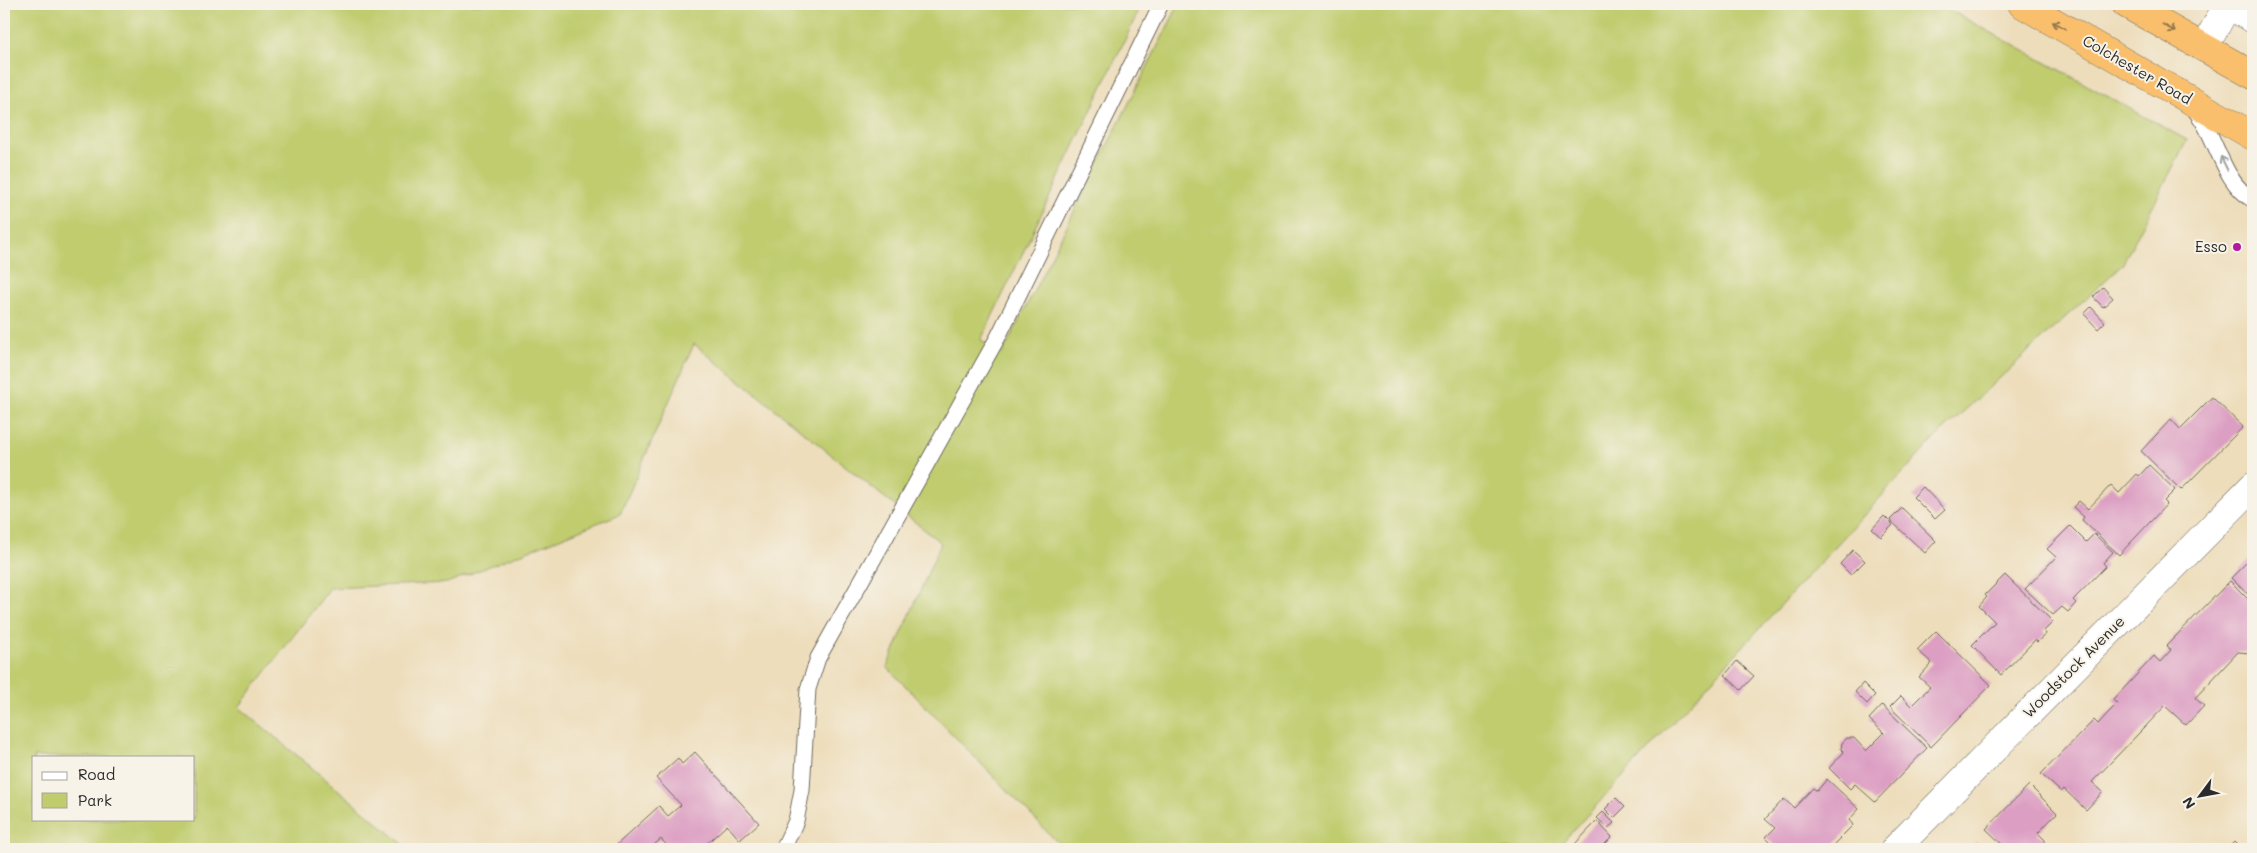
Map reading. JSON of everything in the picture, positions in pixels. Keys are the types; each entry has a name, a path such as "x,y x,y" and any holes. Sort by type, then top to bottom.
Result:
{"highway":[{"name":"Colchester Road","path":"2022,4 2253,136"},
{"path":"2126,4 2253,75"}],"street":[{"path":"2204,48 2227,4 2253,19"},
{"name":"Woodstock Avenue","path":"1895,849 2253,486"}],"lane":[{"path":"783,849 796,821 802,790 808,689 818,658 998,337 1161,4"},
{"path":"2180,94 2196,111 2233,182 2253,200"}],"green space":[{"path":"4,4 1142,4 981,340 1002,354 1179,4 1939,4 2187,140 2122,265 1937,436 1556,849 1064,849 887,667 941,543 694,344 620,514 447,583 330,588 239,707 409,849 4,849"}],"building":[{"path":"2103,287 2113,298 2103,307 2093,297"},
{"path":"2091,307 2105,322 2098,329 2084,314"},
{"path":"2212,397 2243,427 2181,490 2141,451 2171,419 2180,429"},
{"path":"2149,465 2175,490 2164,501 2167,504 2119,555 2082,520 2084,517 2073,507 2079,501 2088,509 2111,485 2119,493 2137,474 2139,476"},
{"path":"1923,487 1945,510 1935,519 1913,497"},
{"path":"1902,508 1936,541 1925,553 1890,520"},
{"path":"1884,516 1893,525 1881,537 1872,529"},
{"path":"2070,526 2086,542 2094,534 2113,552 2103,563 2106,566 2073,600 2076,603 2068,612 2062,607 2053,615 2025,589 2056,557 2047,549"},
{"path":"1853,550 1865,561 1851,575 1840,564"},
{"path":"2253,556 2253,599 2231,578"},
{"path":"2005,575 2053,622 2044,631 2046,634 2037,642 2035,640 2001,675 1972,645 1995,622 1979,606 1987,597 1985,595"},
{"path":"2230,581 2253,604 2253,613 2250,616 2253,619 2253,649 2250,653 2238,652 2195,698 2204,706 2186,725 2165,706 2092,782 2103,792 2086,810 2064,789 2061,792 2041,774 2094,720 2098,724 2117,704 2113,700 2154,656 2160,662 2171,650 2166,646"},
{"path":"1936,631 1991,685 1931,747 1890,707 1901,696 1911,706 1930,687 1919,677 1932,663 1917,650"},
{"path":"1737,661 1754,676 1741,690 1725,675"},
{"path":"1863,683 1875,695 1867,704 1855,692"},
{"path":"1882,705 1927,748 1875,802 1855,784 1850,789 1829,768 1844,752 1841,749 1842,743 1847,738 1854,738 1866,751 1884,733 1869,719"},
{"path":"695,752 759,823 740,840 727,825 701,849 695,849 691,845 686,849 670,849 661,839 649,849 612,849 659,806 668,816 681,805 656,778 678,758 682,764"},
{"path":"1827,779 1859,809 1849,820 1853,825 1829,849 1778,849 1766,837 1775,828 1765,819 1784,799 1794,808 1813,788 1817,791"},
{"path":"2029,785 2057,813 2038,833 2045,840 2045,846 2042,849 2027,849 2025,847 2023,849 2007,849 1986,829"},
{"path":"1616,798 1625,807 1614,818 1605,809"},
{"path":"1603,812 1614,823 1608,828 1597,818"},
{"path":"1597,821 1612,837 1600,849 1579,849 1574,845"},
{"path":"1976,842 1984,849 1970,849"},
{"path":"2234,842 2241,849 2227,849"}],"place":[{"name":"Esso","path":"2237,247"}]}
